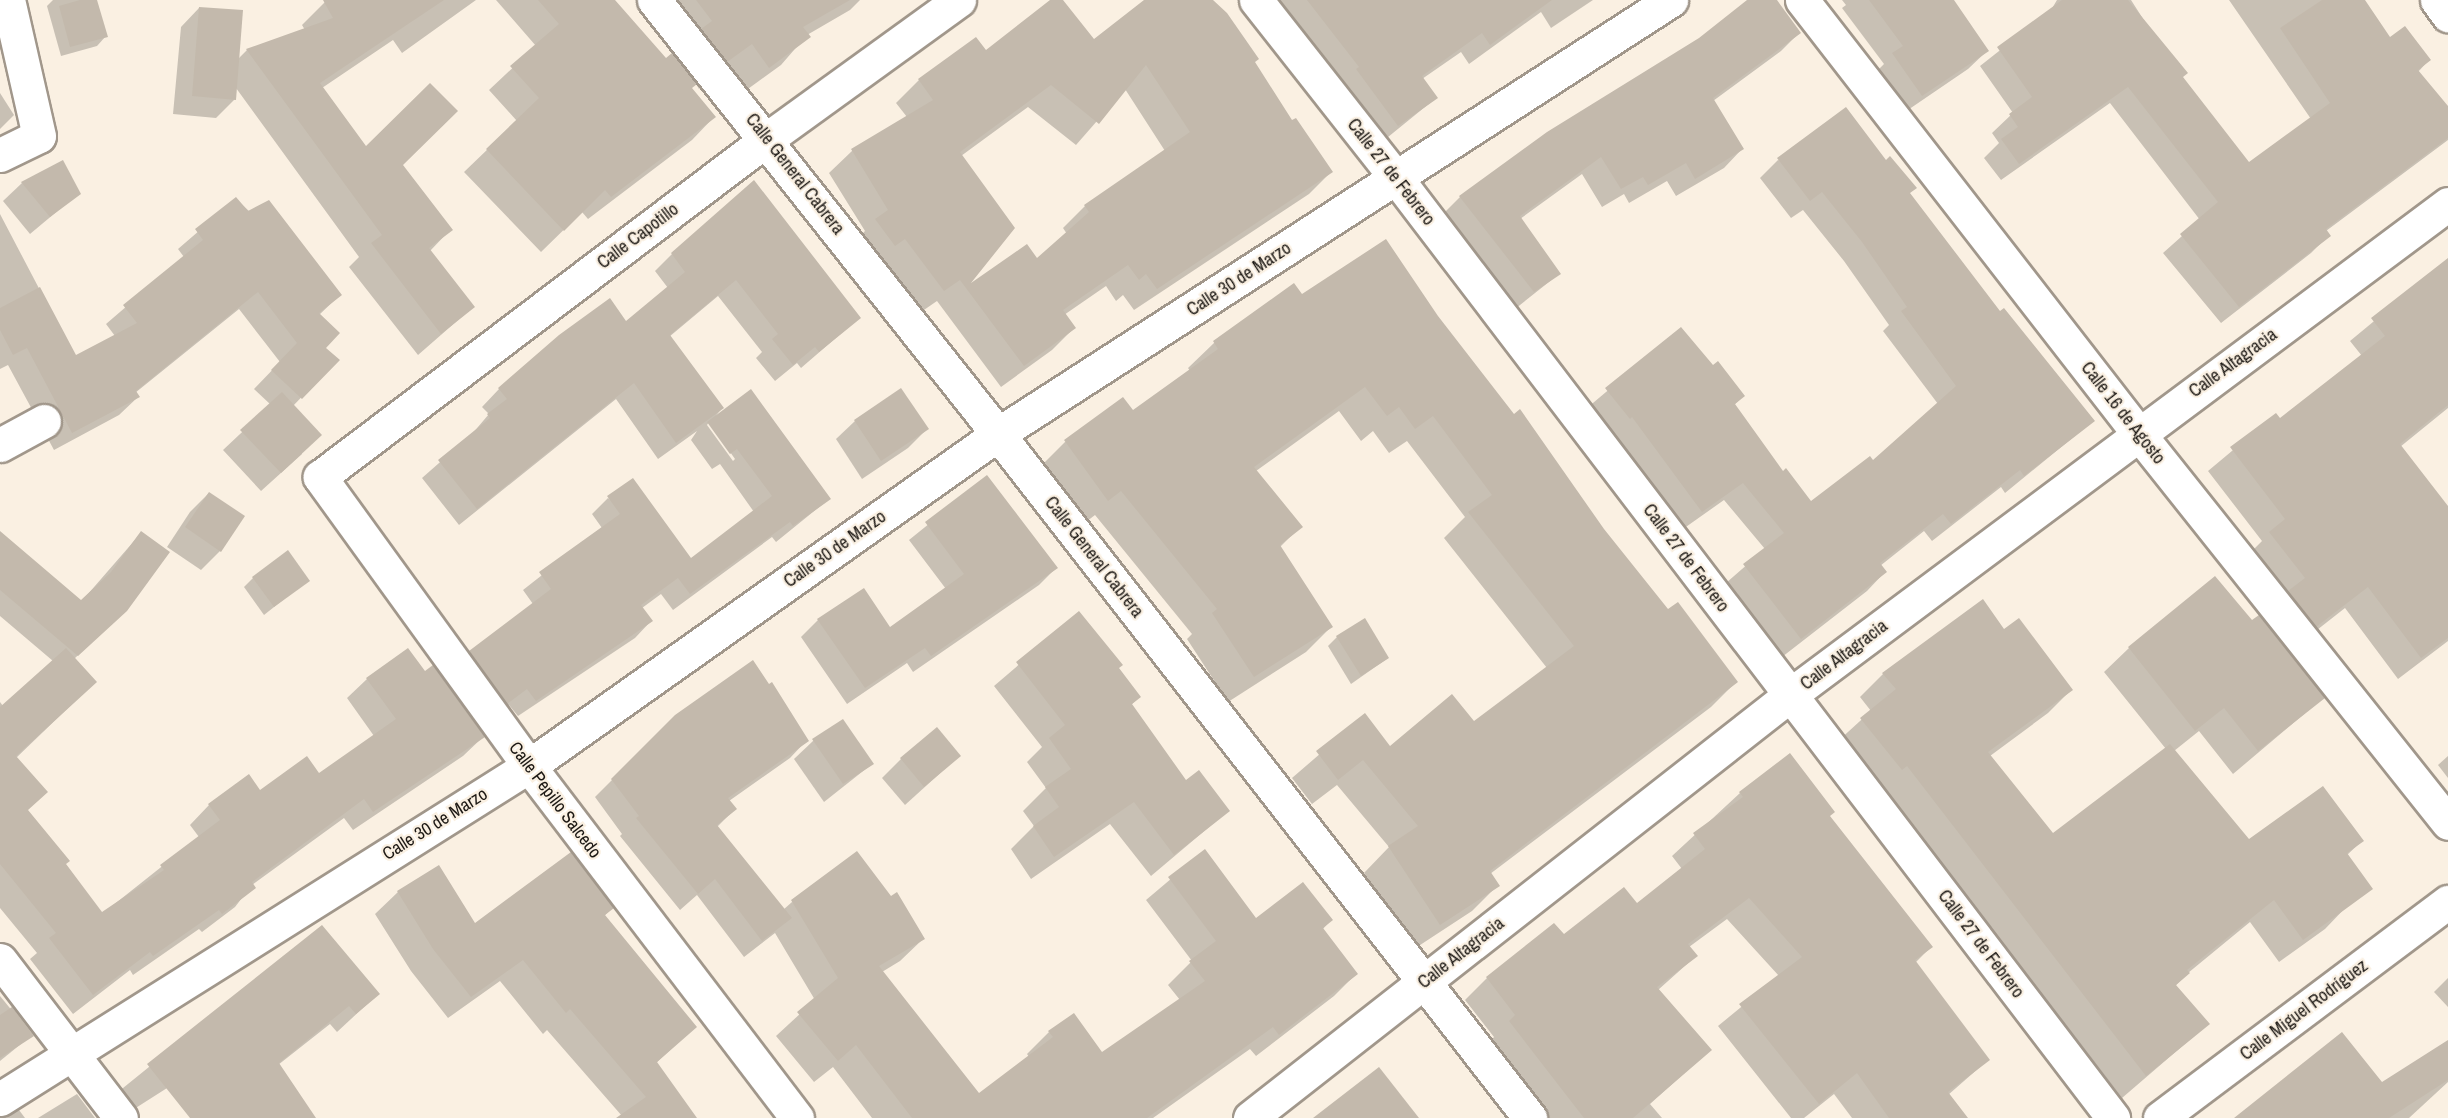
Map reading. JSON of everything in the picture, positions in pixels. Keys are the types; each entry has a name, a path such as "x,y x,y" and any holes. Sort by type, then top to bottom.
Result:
{"street":[{"path":"0,155 39,136 8,0"},
{"name":"Calle General Cabrera","path":"654,0 767,139 1530,1118"},
{"name":"Calle Capotillo","path":"320,477 767,139 959,0"},
{"name":"Calle 27 de Febrero","path":"1256,0 1397,178 2114,1118"},
{"name":"Calle 30 de Marzo","path":"0,1099 71,1051 529,766 998,434 1671,0"},
{"name":"Calle 16 de Agosto","path":"1802,0 2138,433 2448,823"},
{"path":"2436,0 2448,15"},
{"name":"Calle Altagracia","path":"1250,1118 1791,695 2138,433 2448,204"},
{"path":"0,445 44,421"},
{"name":"Calle Pepillo Salcedo","path":"320,477 529,766 797,1118"},
{"name":"Calle Miguel Rodríguez","path":"2160,1118 2448,902"},
{"path":"0,960 121,1118"}],"building":[{"path":"80,0 97,0 108,37 70,47 59,6"},
{"path":"323,0 444,0 320,83 366,146 430,83 458,111 403,165 453,230 429,248 475,307 441,334 371,243 382,235 246,49 333,18"},
{"path":"538,0 615,0 666,58 672,53 697,84 692,88 716,117 611,197 605,190 564,231 486,149 539,98 510,66 559,24"},
{"path":"696,0 850,0 803,27 811,37 769,68 752,44 727,62 701,29 712,21"},
{"path":"1050,0 1063,0 1094,39 1144,0 1213,0 1227,13 1259,59 1255,62 1292,120 1296,118 1333,172 1157,289 1146,274 1139,280 1128,265 1063,310 1076,328 1024,366 960,280 944,291 905,239 895,246 875,219 888,210 851,149 933,100 918,79 976,37 986,50","holes":["1146,65 1190,132 1084,205 1089,212 1037,258 1027,244 971,283 1015,228 960,152 1051,85 1099,124"]},
{"path":"1307,0 1552,0 1490,45 1482,33 1422,76 1438,98 1398,126 1356,69 1359,67"},
{"path":"1747,0 1777,0 1801,33 1713,98 1744,149 1695,179 1686,163 1648,185 1643,177 1621,189 1601,157 1520,216 1561,274 1534,292 1459,196 1547,132 1699,38"},
{"path":"1869,0 1954,0 1989,51 1922,96 1892,53 1903,46"},
{"path":"2062,0 2128,0 2188,73 2183,77 2249,162 2330,103 2280,28 2322,0 2365,0 2390,37 2405,26 2431,60 2418,70 2448,106 2448,138 2326,229 2331,236 2239,307 2180,234 2218,202 2128,87 2019,164 2001,139 2018,127 2009,114 2032,97 1997,47"},
{"path":"199,7 243,10 236,100 192,96"},
{"path":"1846,107 1886,160 1890,156 1917,188 1910,193 2000,311 2004,308 2095,421 2024,476 2020,470 1951,524 1943,514 1880,563 1887,572 1801,639 1743,564 1784,533 1743,483 1702,512 1632,417 1630,419 1605,388 1681,327 1713,365 1718,361 1745,396 1735,404 1783,471 1786,468 1811,501 1870,456 1873,460 1956,386 1901,311 1907,307 1862,242 1822,192 1810,201 1777,158"},
{"path":"63,160 81,194 50,217 21,182"},
{"path":"754,180 861,318 819,352 815,347 793,365 772,339 778,334 736,280 670,335 724,408 676,443 634,383 477,509 438,460 490,418 487,414 507,399 498,388 559,335 610,298 626,321 685,272 671,253"},
{"path":"236,197 248,211 269,200 342,295 319,313 340,333 326,348 340,360 302,399 271,370 297,343 258,292 136,391 140,397 72,433 27,348 13,355 0,330 0,308 40,287 76,355 137,323 123,305 203,240 195,229"},
{"path":"1386,239 1438,316 1514,414 1520,409 1604,529 1668,609 1678,602 1738,682 1490,871 1500,886 1440,925 1388,846 1418,826 1363,760 1338,780 1316,751 1365,713 1390,746 1452,694 1474,721 1574,646 1468,512 1492,495 1433,416 1415,429 1399,407 1387,416 1365,387 1254,467 1303,527 1280,545 1333,627 1254,677 1212,613 1217,609 1121,491 1108,501 1064,440 1123,397 1133,410 1218,349 1213,341 1294,283 1302,294"},
{"path":"2448,258 2448,405 2400,444 2448,506 2448,638 2421,658 2368,587 2316,627 2288,591 2305,578 2269,532 2285,519 2230,447 2276,413 2280,418 2385,336 2371,318"},
{"path":"901,388 929,429 881,461 854,420"},
{"path":"751,389 831,499 793,526 790,522 690,594 678,578 641,605 653,621 536,701 527,689 507,704 469,651 551,589 539,572 620,514 607,496 633,478 691,558 772,496 737,449 730,454 707,422"},
{"path":"282,392 322,435 281,473 240,430"},
{"path":"987,475 1058,568 931,656 925,648 865,688 817,619 864,588 890,627 964,574 925,522"},
{"path":"209,492 245,516 221,552 185,527"},
{"path":"0,531 81,600 111,572 141,531 170,552 127,611 78,656 0,590"},
{"path":"288,550 310,581 274,607 252,577"},
{"path":"2215,576 2252,620 2259,615 2325,698 2258,751 2224,708 2195,731 2128,647"},
{"path":"1983,599 2004,629 2019,618 2073,690 1988,752 2053,833 2170,744 2249,839 2323,786 2364,841 2347,853 2373,889 2303,940 2274,900 2187,970 2190,973 2176,985 2210,1024 2146,1076 1907,766 1902,770 1860,718 1896,689 1882,673"},
{"path":"1079,611 1123,665 1119,668 1141,697 1132,704 1186,780 1199,770 1230,811 1174,855 1134,802 1054,857 1033,826 1059,807 1045,787 1071,769 1049,738 1065,725 1016,662"},
{"path":"1365,618 1389,658 1361,676 1336,636"},
{"path":"66,648 97,682 16,756 48,792 28,810 70,861 66,864 102,912 164,870 160,865 220,820 208,804 249,774 260,790 307,756 319,773 396,719 366,678 408,648 425,671 433,665 485,737 373,812 364,799 252,882 256,888 222,914 219,910 153,956 150,952 93,995 49,938 56,933 0,864 0,707"},
{"path":"753,660 769,684 772,682 809,741 728,798 737,809 717,825 792,918 762,941 715,879 698,894 636,818 639,816 611,779 675,715"},
{"path":"843,719 874,764 843,784 812,739"},
{"path":"937,727 961,756 924,787 900,758"},
{"path":"1790,753 1835,812 1830,816 1933,947 1915,960 1990,1060 1948,1092 1968,1118 1889,1118 1857,1073 1819,1104 1739,1004 1802,957 1749,898 1688,944 1698,956 1657,987 1712,1050 1633,1118 1584,1118 1509,1021 1515,1015 1486,977 1554,923 1564,934 1624,887 1637,903 1705,849 1693,833 1743,797 1739,792"},
{"path":"1205,849 1256,918 1303,882 1333,920 1323,928 1358,974 1279,1035 1273,1027 1147,1118 912,1118 856,1045 838,1061 797,1012 838,978 791,900 857,851 891,896 897,892 925,939 879,966 979,1093 1053,1037 1048,1031 1074,1013 1102,1052 1205,981 1189,961 1216,941 1168,877"},
{"path":"571,852 614,908 605,915 697,1027 657,1062 697,1118 616,1118 646,1097 570,1009 566,1013 523,960 471,997 433,949 397,891 439,865 475,923"},
{"path":"322,925 380,994 356,1014 349,1006 279,1063 316,1118 190,1118 147,1064"},
{"path":"12,1007 34,1036 0,1058 0,1015"},
{"path":"2342,1032 2382,1082 2448,1040 2448,1080 2389,1118 2234,1118"},
{"path":"1379,1067 1419,1118 1313,1118"}]}
